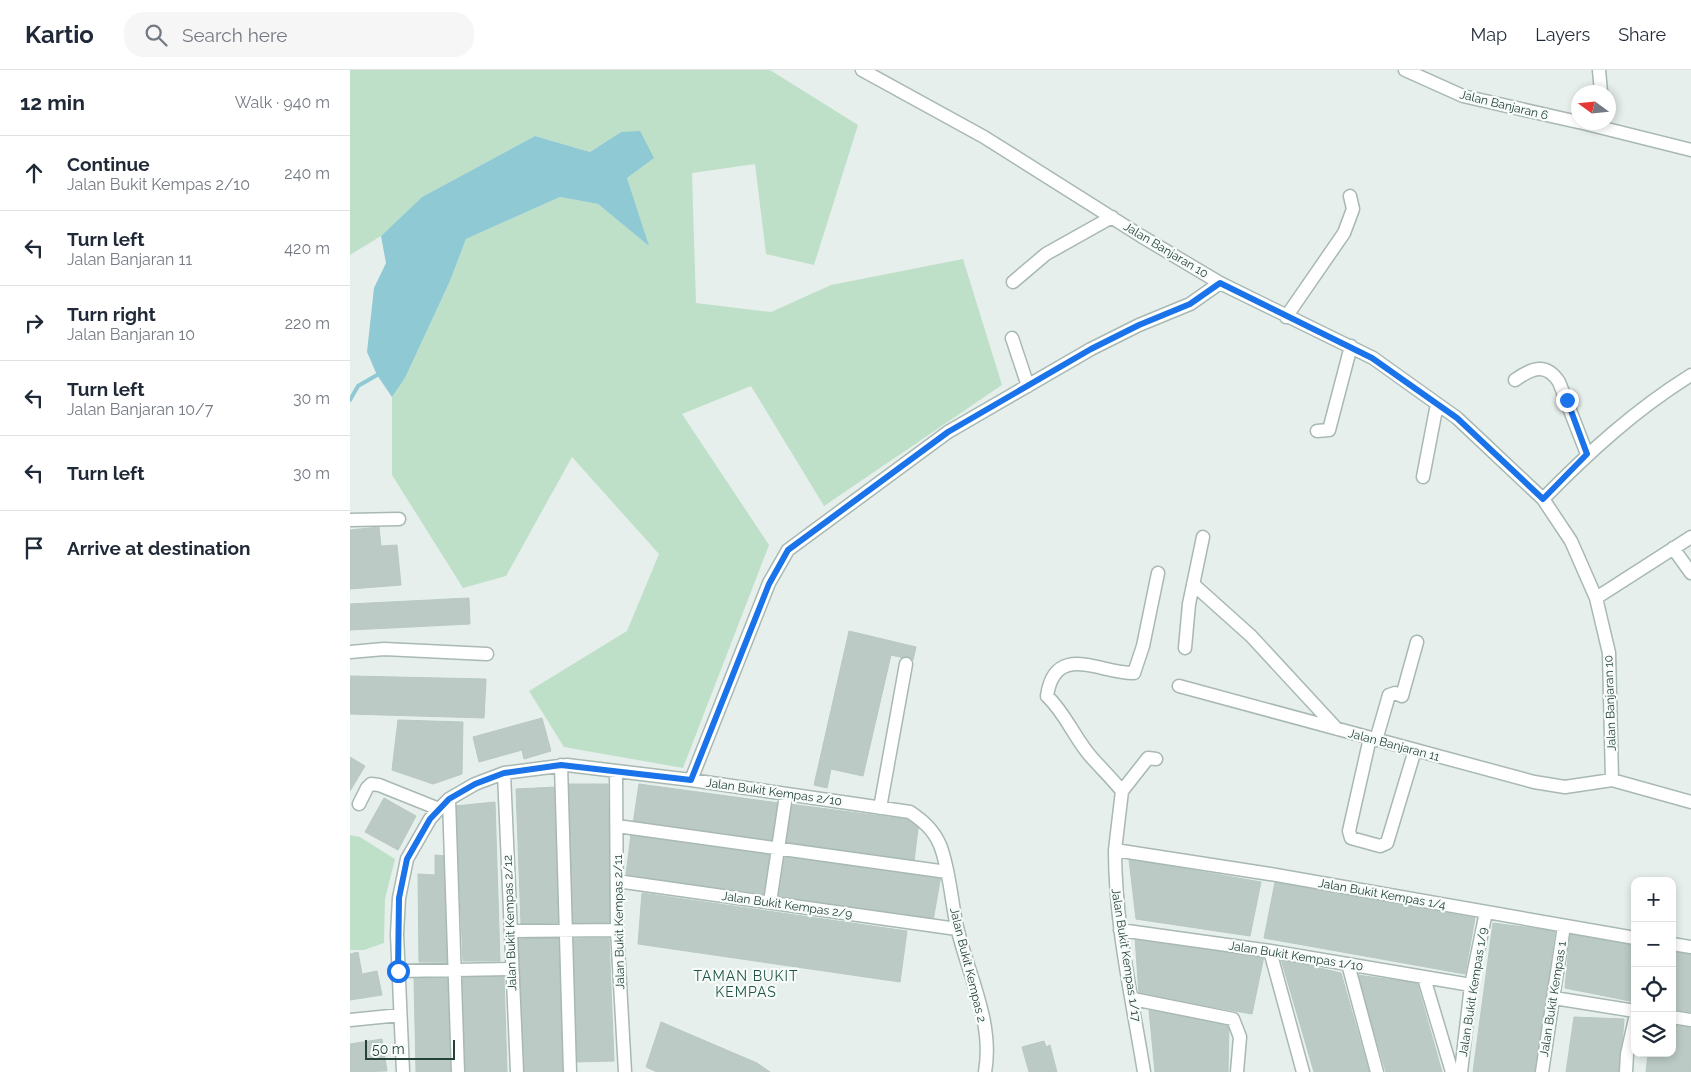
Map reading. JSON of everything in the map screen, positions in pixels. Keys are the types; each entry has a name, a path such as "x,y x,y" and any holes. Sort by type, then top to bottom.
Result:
{"street":[{"name":"Jalan Banjaran 10","path":"862,70 984,136 1220,283 1372,358 1457,418 1543,499 1571,541 1596,598 1609,652 1612,780"},
{"name":"Jalan Banjaran 6","path":"1405,70 1463,96 1571,120"},
{"path":"1599,70 1600,85"},
{"name":"Jalan Banjaran 6","path":"1616,128 1691,150"},
{"path":"1286,317 1344,233 1353,209 1350,196"},
{"path":"1013,282 1046,254 1112,217"},
{"path":"691,780 769,584 788,550 948,432 1115,337 1190,304 1220,283"},
{"path":"1012,338 1028,386"},
{"path":"1317,431 1329,430 1351,346"},
{"path":"1515,380 1534,370 1544,368 1553,372 1559,382 1587,454"},
{"path":"1543,499 1587,454 1619,426 1660,394 1691,375"},
{"path":"1423,477 1437,404"},
{"path":"350,520 399,518"},
{"path":"1184,648 1203,537"},
{"path":"1596,598 1691,537"},
{"path":"1673,548 1691,573"},
{"path":"1156,759 1148,758 1122,791 1107,772 1092,759 1060,708 1047,696 1049,683 1060,668 1078,663 1099,665 1122,673 1134,673 1143,646 1158,573"},
{"path":"1194,584 1251,636 1337,730"},
{"path":"1415,750 1387,843 1380,846 1351,838 1349,831 1373,739 1389,695 1395,693 1402,696 1417,642"},
{"path":"350,652 384,648 487,654"},
{"path":"880,808 906,664"},
{"name":"Jalan Banjaran 11","path":"1179,686 1534,782 1566,787 1612,780"},
{"path":"561,765 564,930 570,1072"},
{"name":"Jalan Bukit Kempas 2/10","path":"403,1072 398,971 399,898 407,859 430,819 439,809 449,799 475,784 504,773 561,765 691,780 910,812"},
{"name":"Jalan Bukit Kempas 2/11","path":"616,772 617,930 625,1072"},
{"name":"Jalan Bukit Kempas 2/12","path":"504,773 517,1072"},
{"path":"1612,780 1691,802"},
{"path":"359,804 366,788 371,784 379,785 439,809"},
{"name":"Jalan Bukit Kempas 1/17","path":"1122,791 1115,850 1115,879 1120,930 1144,1072"},
{"path":"770,902 786,795"},
{"path":"449,799 458,1072"},
{"name":"Jalan Bukit Kempas 2","path":"910,812 928,824 940,845 947,872 957,929 980,1001 989,1052 985,1072"},
{"path":"617,826 947,872"},
{"name":"Jalan Bukit Kempas 1/4","path":"1115,850 1270,874 1631,937"},
{"name":"Jalan Bukit Kempas 2/9","path":"617,881 957,929"},
{"name":"Jalan Bukit Kempas 1/9","path":"1461,1072 1471,985 1486,912"},
{"name":"Jalan Bukit Kempas 1","path":"1542,1072 1564,926"},
{"path":"511,931 617,930"},
{"name":"Jalan Bukit Kempas 1/10","path":"1120,930 1270,951 1471,985"},
{"path":"1676,945 1691,947"},
{"path":"1270,951 1302,1072"},
{"path":"1348,964 1377,1072"},
{"path":"398,971 512,969"},
{"name":"Jalan Bukit Kempas 1/9","path":"1424,978 1452,1072"},
{"path":"1554,998 1631,1010"},
{"path":"1133,999 1233,1019 1240,1037 1237,1072"},
{"path":"350,1020 400,1015"},
{"path":"1676,1018 1691,1020"},
{"path":"1626,1072 1627,1054 1631,1036"}],"green space":[{"path":"350,70 770,70 858,125 814,265 766,254 755,164 692,173 696,303 771,312 831,285 963,259 1002,385 824,506 751,386 682,414 769,545 683,768 564,747 529,691 627,631 659,554 572,457 506,576 463,588 392,475 392,397 405,378 450,281 466,239 560,197 598,204 648,245 627,178 653,158 621,132 590,152 535,136 422,197 381,236 350,255"},
{"path":"350,835 360,837 395,859 385,899 384,943 364,950 350,950"}],"water":[{"path":"640,131 654,158 627,178 649,246 598,204 560,197 466,239 450,281 405,378 392,397 377,375 367,352 374,288 386,263 381,236 422,197 535,136 590,152 621,132"}],"building":[{"path":"379,527 381,546 397,545 401,585 350,589 350,530"},
{"path":"469,598 470,624 350,630 350,604"},
{"path":"849,631 916,647 913,660 891,655 863,776 831,769 827,788 814,785"},
{"path":"350,676 486,679 484,718 350,714"},
{"path":"542,718 551,751 524,759 522,750 479,762 473,737"},
{"path":"398,720 463,722 462,774 433,784 392,770"},
{"path":"350,757 365,766 350,791"},
{"path":"568,784 608,784 610,925 570,927"},
{"path":"639,784 779,803 774,843 633,824"},
{"path":"556,787 561,923 521,924 516,789"},
{"path":"384,798 416,816 398,850 365,832"},
{"path":"495,802 500,961 463,961 456,806"},
{"path":"789,804 919,821 914,861 784,844"},
{"path":"631,834 772,854 766,894 626,875"},
{"path":"435,855 446,856 447,962 419,962 418,874 435,875"},
{"path":"783,856 941,875 933,921 778,896"},
{"path":"1129,859 1261,882 1250,936 1136,919"},
{"path":"1275,882 1475,918 1465,974 1264,938"},
{"path":"642,893 907,931 900,982 638,944"},
{"path":"1493,923 1555,931 1535,1072 1473,1072"},
{"path":"1570,934 1631,944 1631,1001 1565,988"},
{"path":"558,937 565,1072 524,1072 518,939"},
{"path":"1135,937 1264,956 1252,1014 1139,994"},
{"path":"609,938 614,1061 574,1062 569,939"},
{"path":"358,952 362,974 377,971 382,995 350,1000 350,954"},
{"path":"1676,952 1691,954 1691,1012 1676,1010"},
{"path":"1281,959 1341,973 1369,1072 1314,1072"},
{"path":"461,975 504,977 507,1072 465,1072"},
{"path":"1357,975 1417,983 1442,1072 1386,1072"},
{"path":"450,977 452,1072 416,1072 414,978"},
{"path":"1149,1010 1229,1025 1228,1072 1155,1072"},
{"path":"1574,1017 1624,1019 1620,1072 1566,1072"},
{"path":"661,1022 757,1063 770,1072 657,1072 646,1067"},
{"path":"1676,1026 1691,1028 1691,1072 1646,1072 1648,1057 1676,1057"},
{"path":"382,1039 387,1071 350,1072 350,1044"},
{"path":"1044,1041 1046,1047 1050,1045 1057,1072 1029,1072 1022,1047"}],"waterway":[{"path":"350,400 358,386 377,375"}],"district":[{"name":"TAMAN BUKIT KEMPAS","path":"746,984"}],"route":[{"path":"398,971 399,898 407,859 430,819 449,799 475,784 504,773 561,765 691,780 769,584 788,550 948,432 1091,349 1139,325 1190,304 1220,283 1372,358 1457,418 1543,499 1587,454 1567,400"}]}
